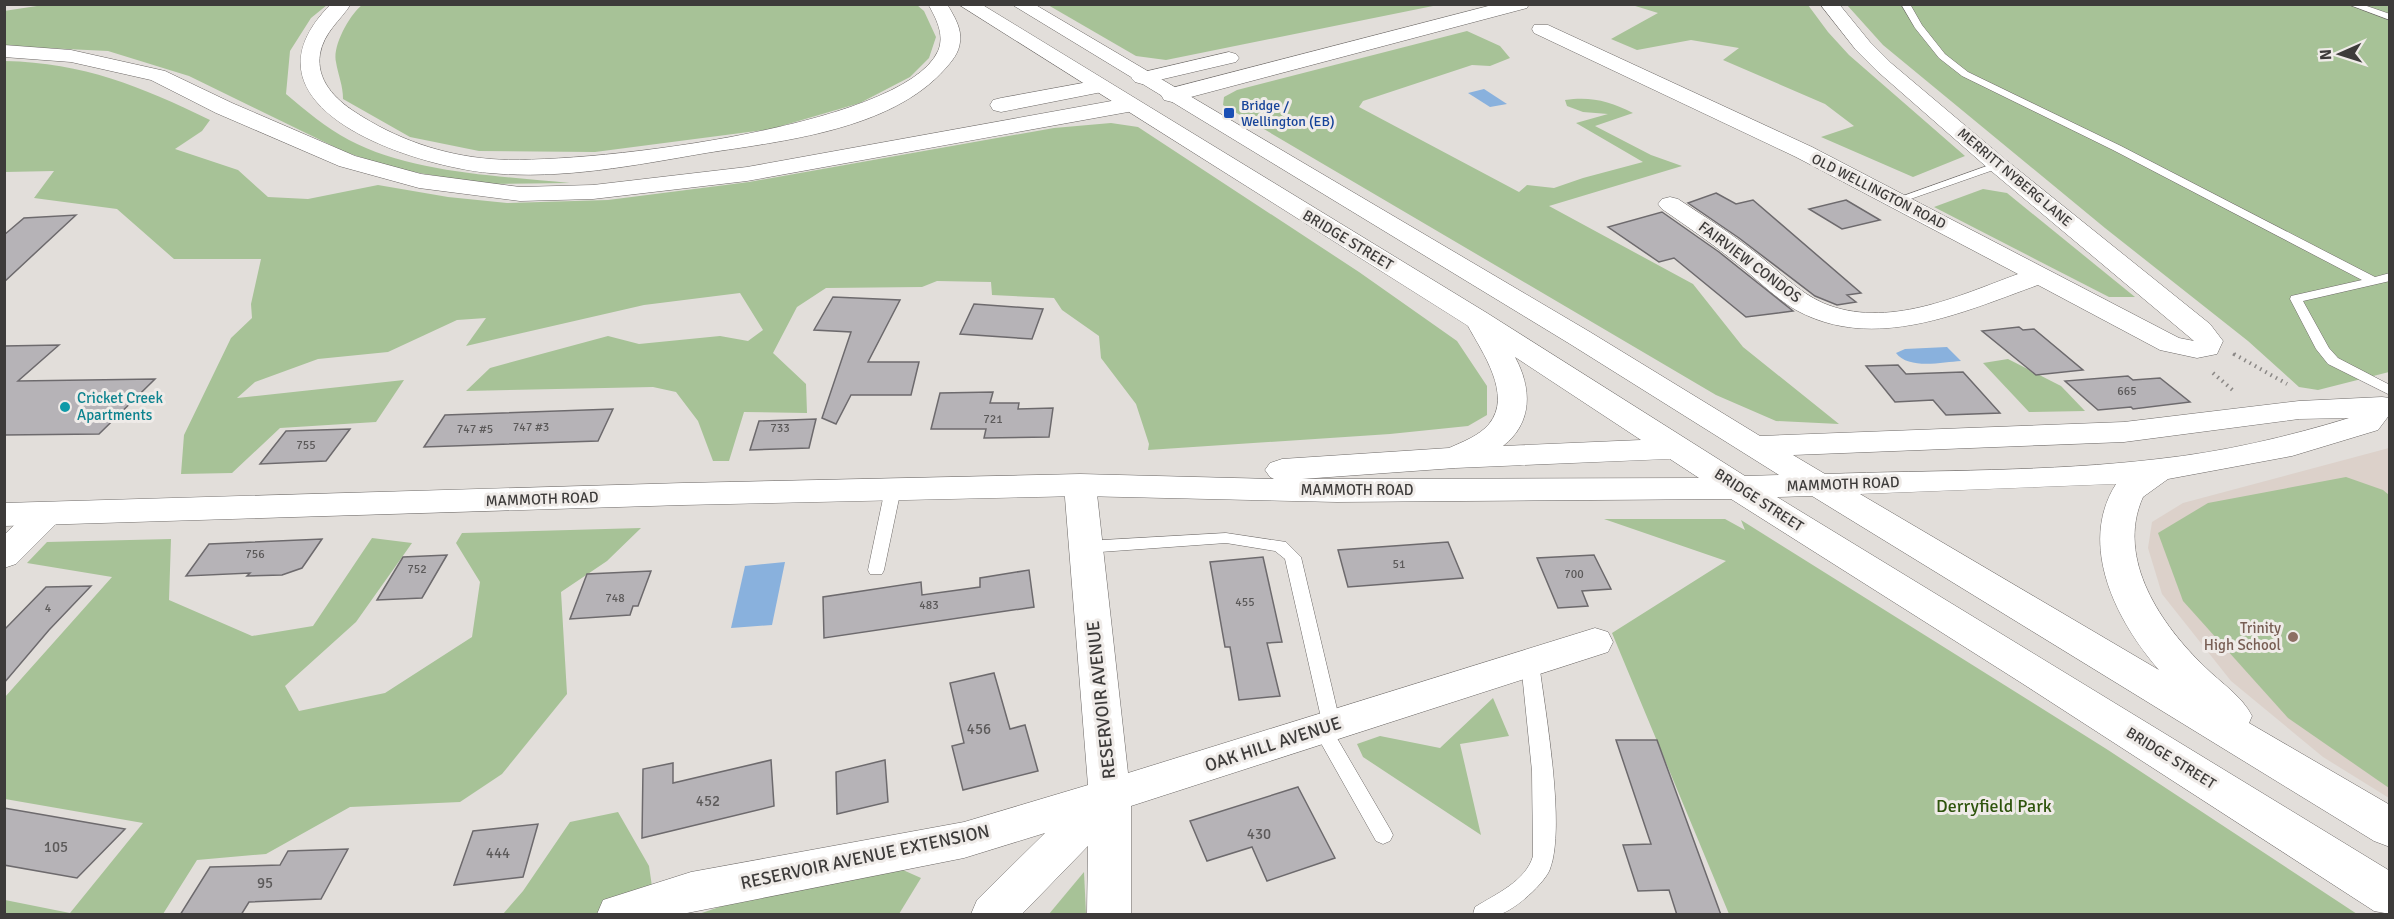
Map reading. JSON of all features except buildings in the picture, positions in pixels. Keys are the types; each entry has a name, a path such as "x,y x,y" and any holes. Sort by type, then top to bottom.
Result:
{"main road":[{"path":"342,4 318,31 311,47 309,64 313,81 323,97 339,113 387,142 452,160 533,168 709,157 844,136 949,116"},
{"path":"596,165 769,137 823,125 894,97 925,78 936,68 948,51 950,30 947,18 937,4"},
{"name":"BRIDGE STREET","path":"967,4 1477,320 1739,488 2390,896"},
{"path":"1020,4 2390,828"},
{"path":"1269,50 1492,4"},
{"path":"4,51 71,56 158,75 224,108 347,161 419,181 520,194 593,192 747,174 1128,105 1520,4"},
{"path":"983,109 1246,55"},
{"path":"1455,458 1487,442 1505,426 1512,408 1509,375 1497,349 1477,320"},
{"name":"MAMMOTH ROAD","path":"1080,485 1455,458 2124,432 2384,401"},
{"name":"MAMMOTH ROAD","path":"4,515 1080,485 1337,491 1739,488 2088,476 2159,470 2292,446 2367,423 2384,401"},
{"path":"1739,488 1756,446"},
{"path":"2159,470 2137,483 2129,491 2123,502 2119,520 2117,545 2122,573 2132,603 2150,632 2181,667 2223,708 2300,773"}],"street":[{"name":"MERRITT NYBERG LANE","path":"1829,4 1870,53 1998,165 2189,321 2209,341"},
{"name":"OLD WELLINGTON ROAD","path":"1541,29 1692,98 1898,200 2130,324 2182,348"},
{"name":"FAIRVIEW CONDOS","path":"1670,204 1711,231 1790,294 1814,309 1835,316 1881,322 1912,317 1940,310 2041,275"},
{"path":"2182,348 2207,348 2209,341"},
{"name":"RESERVOIR AVENUE","path":"1080,485 1110,796 1109,915"},
{"path":"4,556 46,514"},
{"name":"OAK HILL AVENUE","path":"993,915 1110,796 1595,642"},
{"name":"RESERVOIR AVENUE EXTENSION","path":"619,915 691,892 964,840 1110,796"}],"lane":[{"path":"1905,4 1918,26 1942,56 1965,74 2117,148 2374,280"},
{"path":"2351,4 2390,17"},
{"path":"1898,200 1998,165"},
{"path":"2384,401 2333,361 2323,350 2296,299 2390,277"},
{"path":"876,570 893,489"},
{"path":"1086,547 1226,538 1280,546 1288,550 1293,557 1327,727 1383,835"},
{"path":"1483,915 1523,887 1542,867 1546,834 1530,663"}],"path":[{"path":"2209,341 2292,387"},
{"path":"2182,348 2243,398"}],"shaded area":[{"name":"Trinity High School","path":"2389,448 2389,798 2323,757 2231,681 2162,594 2148,548 2152,522 2183,503"}],"green space":[{"path":"50,4 327,5 311,18 290,51 286,94 308,113 349,140 400,160 486,175 570,183 484,184 396,169 345,152 189,76 108,51 5,46 4,11"},
{"path":"363,4 917,5 924,11 936,37 929,58 910,77 860,103 771,129 595,152 479,151 410,137 343,99 335,55 339,39"},
{"path":"1048,5 1438,5 1166,60 1136,56"},
{"path":"1632,5 1808,5 1849,55 1965,156 1913,177 1821,137 1854,126 1825,104 1723,60 1739,48 1691,40 1637,50 1611,39 1658,13"},
{"path":"1847,5 2389,5 2389,372 2318,390 2299,387 2248,341 2105,228 1883,45"},
{"path":"1467,31 1500,46 1510,58 1490,66 1472,65 1363,101 1359,107 1519,192 1527,185 1554,188 1643,162 1576,123 1608,114 1583,112 1567,106 1565,100 1600,100 1633,113 1595,126 1651,155 1682,166 1549,206 1693,284 1743,347 1839,424 1776,421 1716,395 1223,105 1224,97 1237,90"},
{"path":"5,61 61,66 111,78 210,120 202,131 175,149 238,170 268,197 308,199 378,185 448,197 507,203 608,200 749,182 1054,128 1111,123 1138,127 1359,272 1457,341 1487,386 1487,415 1468,426 1390,434 1148,450 1149,444 1136,404 1101,358 1099,336 1062,310 1054,298 992,295 991,282 937,281 922,287 826,288 797,307 773,353 806,384 807,413 744,412 729,461 713,461 698,421 676,392 653,387 466,391 490,368 608,336 639,344 720,336 748,341 763,330 740,293 644,305 466,346 486,318 457,320 388,352 318,359 255,382 237,398 404,380 376,422 280,428 232,473 181,474 184,435 231,338 252,318 251,304 261,259 174,259 117,209 34,198 54,171 5,172"},
{"path":"1983,189 2007,193 2135,297 2109,297 1934,207"},
{"path":"2008,359 2061,386 2085,411 2029,412 1983,363"},
{"name":"Trinity High School","path":"2346,477 2383,490 2389,495 2389,788 2288,718 2183,601 2158,533 2208,503"},
{"name":"Derryfield Park","path":"1604,519 1725,519 1745,530 1741,520 2108,750 2357,914 1729,914 1612,633 1726,561"},
{"path":"641,528 607,561 561,592 567,694 502,774 460,802 350,807 266,854 197,860 163,914 5,914 5,900 70,913 143,823 5,799 5,697 112,577 27,563 47,542 171,539 169,600 252,636 313,626 372,538 412,543 356,622 285,686 299,711 385,693 472,637 480,582 456,543 462,533"},
{"path":"1493,698 1509,736 1460,744 1481,835 1363,757 1357,744 1380,736 1440,748"},
{"path":"618,812 649,866 656,914 503,914 523,891 570,822"},
{"path":"894,866 921,878 899,914 699,914 751,896"},
{"path":"1084,872 1086,914 1049,914"}],"water":[{"path":"1484,89 1507,104 1490,107 1468,93"},
{"path":"1947,347 1961,361 1917,363 1909,362 1896,353 1905,349"},
{"path":"785,562 772,625 731,628 745,566"}],"place":[{"name":"Bridge / Wellington (EB)","path":"1229,113"},
{"name":"Cricket Creek Apartments","path":"65,407"},
{"name":"Trinity High School","path":"2293,637"}]}
